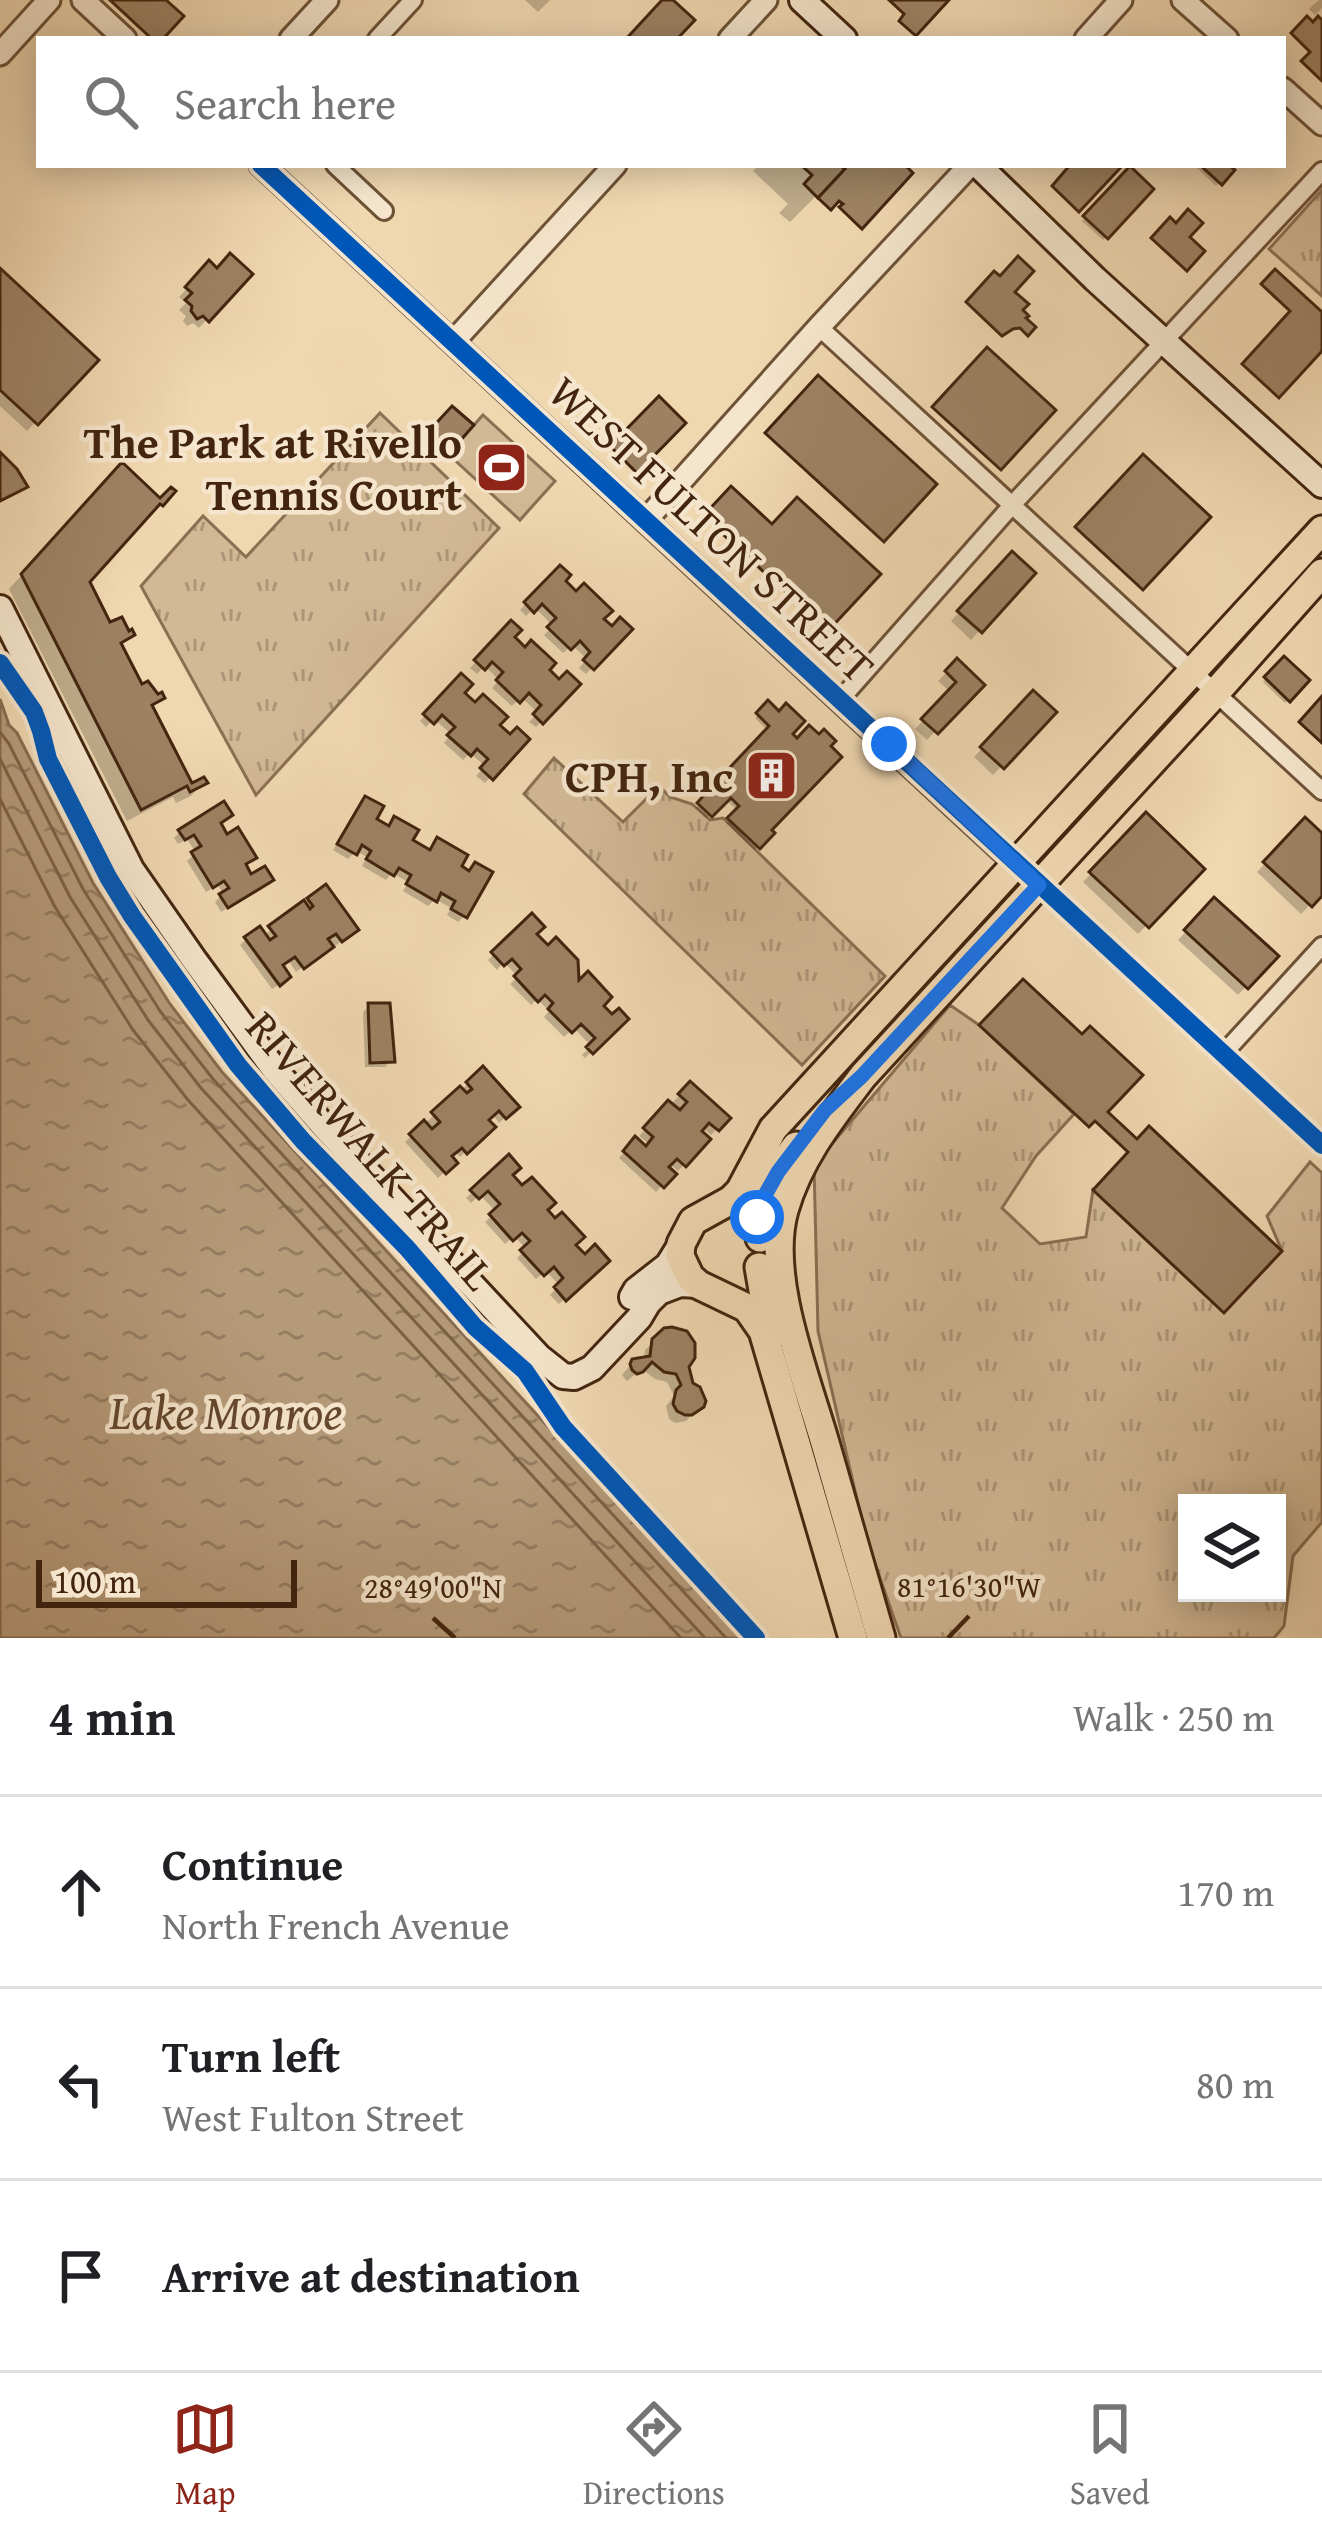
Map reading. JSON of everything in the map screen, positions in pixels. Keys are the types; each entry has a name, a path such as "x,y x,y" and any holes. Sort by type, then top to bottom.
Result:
{"main road":[{"path":"802,0 841,36"},
{"path":"977,168 1322,485"},
{"path":"601,1358 636,1291 668,1265 685,1232 703,1214 740,1191 773,1129 1322,530"},
{"path":"0,608 131,869 194,961 321,1123 539,1357 563,1376 583,1374 640,1318 659,1292 680,1285 729,1291 752,1278 816,1138 862,1076 1322,573"},
{"path":"703,1214 730,1211 753,1226 785,1302 845,1547 841,1598 853,1638"},
{"path":"681,1244 684,1268 708,1288 747,1308 763,1331 881,1638"},
{"path":"841,1598 850,1590 856,1593 871,1638"}],"street":[{"path":"0,54 49,0"},
{"path":"83,0 122,36"},
{"path":"294,36 327,0"},
{"path":"380,36 413,0"},
{"path":"733,36 766,0"},
{"path":"1089,36 1121,0"},
{"path":"1184,0 1224,36"},
{"path":"1286,92 1322,124"},
{"name":"WEST FULTON STREET","path":"264,168 1322,1145"},
{"path":"338,168 385,212"},
{"path":"453,342 612,168"},
{"path":"646,520 819,327 971,168"},
{"path":"840,700 1013,504 1322,171"},
{"path":"819,327 1322,791"},
{"path":"1223,1054 1322,946"}],"green space":[{"path":"1322,190 1322,296 1269,249"},
{"path":"380,413 499,528 256,795 141,586 203,516 246,557"},
{"name":"The Park at Rivello Tennis Court","path":"483,415 555,481 520,520 448,454"},
{"path":"554,758 623,822 659,786 710,820 723,818 885,976 802,1065 524,794"},
{"path":"950,1005 979,1025 1074,1114 1036,1156 1002,1208 1040,1244 1086,1237 1093,1190 1224,1312 1282,1251 1267,1216 1310,1162 1322,1173 1322,1522 1293,1556 1284,1626 1274,1638 901,1638 866,1538 818,1331 814,1165"}],"water":[{"name":"Lake Monroe","path":"0,699 9,725 93,883 170,1004 222,1072 742,1638 0,1638"}],"building":[{"path":"110,0 166,0 184,16 166,36 149,36"},
{"path":"662,0 673,0 695,20 680,36 629,36"},
{"path":"889,0 949,0 916,36 899,21 904,14"},
{"path":"1307,16 1313,22 1318,16 1322,20 1322,81 1301,61 1310,52 1291,33"},
{"path":"804,168 845,169 818,198 804,184 812,175"},
{"path":"908,168 913,173 862,229 839,207 843,204 839,201 831,210 818,198 845,169"},
{"path":"1067,168 1120,168 1079,212 1052,186"},
{"path":"1128,168 1154,189 1108,239 1083,216"},
{"path":"1203,168 1235,170 1222,185"},
{"path":"1188,209 1203,223 1190,237 1205,251 1187,271 1151,238 1170,217 1176,223"},
{"path":"230,253 253,274 209,322 203,316 197,319 185,300 192,293 185,287 209,260 217,268"},
{"path":"1018,256 1034,271 1015,292 1029,304 1023,310 1036,327 1028,336 1020,328 1002,336 966,302 994,271 1000,276"},
{"path":"0,268 99,360 38,425 0,390"},
{"path":"1275,269 1322,312 1322,351 1279,398 1242,364 1290,311 1261,284"},
{"path":"987,347 1056,410 1001,470 932,407"},
{"path":"818,375 937,484 884,542 765,433"},
{"path":"659,396 686,423 637,473 610,446"},
{"path":"452,406 474,425 451,451 429,431"},
{"path":"0,452 28,487 0,501"},
{"path":"1143,454 1211,517 1143,590 1075,527"},
{"path":"122,462 160,498 171,487 176,491 90,582 110,622 122,617 132,629 135,635 121,643 142,684 148,681 158,694 162,692 165,698 152,705 192,783 204,777 208,783 190,792 187,786 141,810 21,574"},
{"path":"731,486 772,524 797,497 881,574 828,631 703,516"},
{"path":"1012,551 1036,573 982,633 957,611"},
{"path":"560,565 571,575 566,581 576,591 584,583 613,611 604,619 612,626 620,617 633,629 594,670 583,660 590,652 580,641 571,650 547,627 556,618 542,604 534,613 524,602"},
{"path":"511,620 522,630 515,637 525,647 531,640 556,663 550,670 559,679 567,671 581,684 543,724 533,714 541,705 529,693 520,703 496,680 503,672 492,662 485,670 474,660"},
{"path":"1284,656 1310,680 1290,702 1264,677"},
{"path":"957,658 985,685 938,734 921,719 956,682 945,671"},
{"path":"461,673 473,684 465,693 475,702 483,694 508,717 500,725 510,734 517,727 530,739 493,780 480,768 488,759 477,749 471,756 447,735 455,727 442,715 434,724 423,714"},
{"path":"1033,690 1057,712 1004,769 980,747"},
{"path":"1322,696 1322,743 1299,722"},
{"name":"CPH, Inc","path":"768,700 779,711 786,703 805,721 793,734 797,738 809,725 819,734 824,729 836,741 831,746 842,757 772,830 775,833 760,849 727,818 739,806 731,798 712,817 697,803 715,783 710,778 714,774 719,779 769,726 756,713"},
{"path":"365,796 384,806 377,819 389,826 394,816 419,830 413,840 430,850 437,837 468,855 462,866 469,871 475,862 493,872 467,918 451,909 455,901 441,893 437,902 406,884 411,875 399,868 394,876 366,859 371,851 362,845 357,855 337,844"},
{"path":"224,801 233,815 221,823 227,834 238,827 257,858 246,864 251,874 265,866 274,880 228,908 219,894 229,888 224,881 213,888 191,852 201,846 194,835 185,840 178,830"},
{"path":"1146,812 1205,869 1149,928 1089,872"},
{"path":"1305,817 1322,833 1322,896 1312,907 1263,862"},
{"path":"326,884 359,930 342,942 336,934 328,939 334,947 304,969 295,957 283,965 291,977 280,986 244,937 260,926 270,940 276,936 268,926 304,900 310,909 313,906 307,898"},
{"path":"1214,897 1279,956 1248,989 1184,930"},
{"path":"532,913 545,927 537,934 548,945 556,937 578,960 579,980 588,971 612,997 604,1006 612,1014 619,1008 629,1019 593,1054 586,1047 595,1038 581,1024 572,1033 548,1009 553,1003 545,995 538,1002 514,976 521,969 512,959 504,966 491,952"},
{"path":"1023,979 1082,1034 1090,1026 1143,1075 1108,1112 1137,1139 1149,1126 1282,1251 1224,1313 1093,1190 1128,1152 1095,1121 1089,1127 979,1025"},
{"path":"368,1003 390,1003 395,1062 370,1063"},
{"path":"483,1066 520,1107 506,1119 499,1111 489,1120 496,1127 467,1154 462,1148 452,1156 458,1163 446,1174 409,1134 424,1120 432,1129 440,1122 431,1112 460,1086 467,1093 472,1089 466,1082"},
{"path":"690,1081 731,1118 719,1131 709,1123 702,1131 711,1139 686,1167 677,1159 669,1167 677,1174 664,1188 623,1151 635,1136 646,1146 653,1137 643,1128 668,1100 680,1110 687,1102 678,1094"},
{"path":"509,1154 521,1168 513,1175 522,1185 532,1177 556,1203 548,1210 555,1218 562,1212 585,1237 576,1245 585,1254 595,1244 610,1261 566,1301 554,1287 563,1278 554,1267 544,1276 520,1250 530,1241 522,1233 513,1241 489,1214 500,1204 488,1191 479,1199 470,1190"},
{"path":"672,1327 687,1331 695,1343 695,1358 689,1367 706,1401 692,1415 677,1411 673,1404 681,1385 676,1374 652,1362 637,1374 630,1364 632,1359 650,1356 652,1339"}],"cycle path":[{"path":"264,168 1322,1145"},
{"name":"RIVERWALK TRAIL","path":"0,663 34,712 48,759 108,877 238,1065 475,1327 525,1371 563,1427 756,1638"}],"place":[{"name":"The Park at Rivello Tennis Court","path":"501,468"},
{"name":"CPH, Inc","path":"772,776"}],"route":[{"path":"757,1217 765,1193 808,1130 1039,885 889,744"}]}
